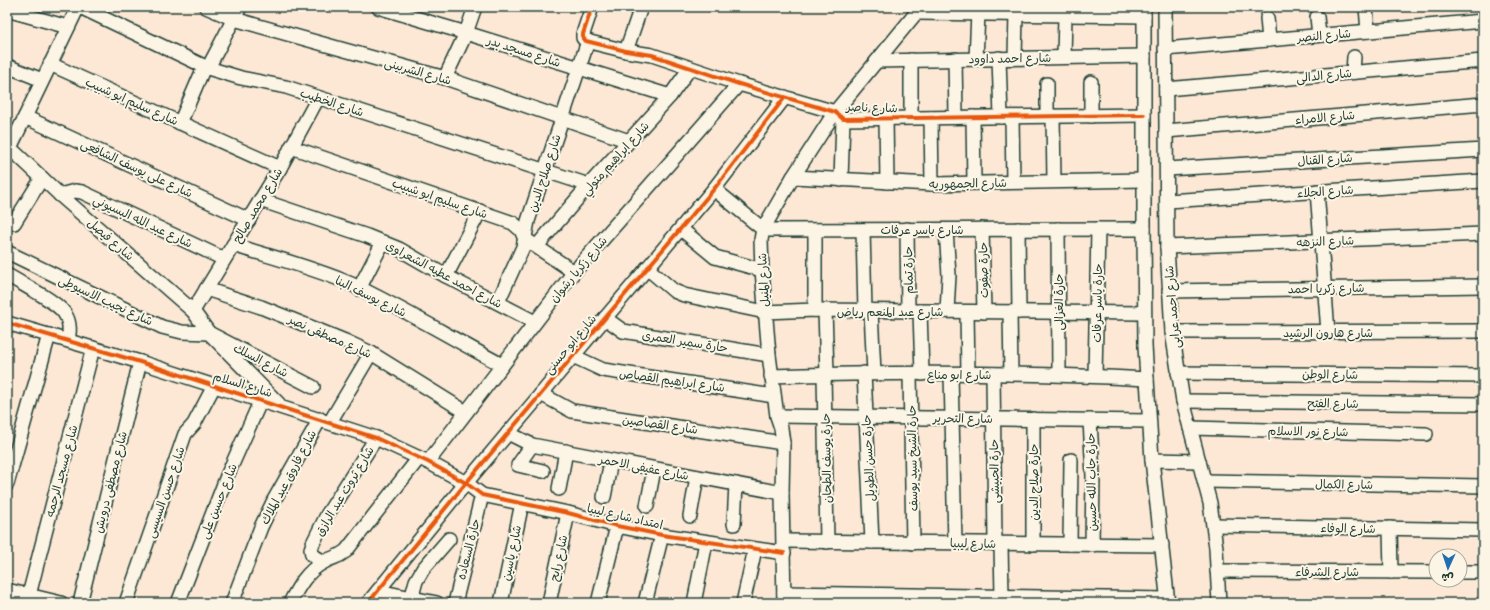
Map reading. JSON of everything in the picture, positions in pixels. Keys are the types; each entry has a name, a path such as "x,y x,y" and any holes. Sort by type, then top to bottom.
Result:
{"street":[{"path":"8,150 79,7"},
{"name":"شارع الخطيب","path":"79,7 208,68 241,78 286,87 589,185"},
{"name":"شارع الشربينى","path":"206,7 234,19 445,78 629,141"},
{"path":"180,122 202,72 204,69 208,68 240,7"},
{"name":"شارع مسجد بدر","path":"378,7 670,96"},
{"path":"445,78 466,33 475,7"},
{"path":"588,41 583,36 592,7"},
{"path":"626,51 641,7"},
{"name":"شارع احمد عرابى","path":"1165,7 1167,247 1172,332 1183,401 1205,481 1214,525 1219,603"},
{"path":"1366,7 1368,31"},
{"path":"7,10 68,27"},
{"path":"918,10 978,13 1046,11 1065,15 1091,11 1144,12"},
{"name":"شارع المنيل","path":"784,598 782,493 783,443 781,428 777,416 769,355 762,270 761,240 763,229 792,177 839,116 877,60 918,10"},
{"path":"1009,12 1015,58"},
{"name":"شارع احمد عرابى","path":"1144,12 1144,313 1152,460 1167,601"},
{"path":"976,59 978,13"},
{"path":"1064,57 1065,15"},
{"path":"1317,17 1319,35"},
{"path":"1267,18 1269,40"},
{"name":"شارع النصر","path":"1165,49 1483,21"},
{"name":"شارع ناصر","path":"588,41 626,51 652,55 739,84 785,97 839,116 931,118 1144,115"},
{"name":"شارع صلاح الدين","path":"498,302 520,257 528,221 588,41"},
{"name":"شارع احمد داوود","path":"877,60 1144,56"},
{"path":"1353,72 1354,57"},
{"path":"999,58 1013,182"},
{"path":"955,59 956,117"},
{"path":"911,60 911,118"},
{"name":"شارع الدالى","path":"1166,89 1483,61"},
{"name":"شارع سليم ابو شبيب","path":"50,64 280,168"},
{"path":"7,66 42,80"},
{"name":"شارع ابراهيم متولي","path":"538,246 589,185 670,96 690,68"},
{"path":"1091,82 1091,116"},
{"name":"شارع زكريا رشوان","path":"290,603 300,584 311,571 324,562 338,558 346,551 466,412 574,272 739,84"},
{"path":"1047,84 1054,182"},
{"name":"شارع ابو حسنى","path":"368,603 466,483 714,189 785,97"},
{"name":"شارع محمد صالح","path":"193,311 280,168 318,98"},
{"name":"شارع الامراء","path":"1166,131 1483,104"},
{"path":"839,116 841,180"},
{"name":"شارع على يوسف الشافعى","path":"25,117 249,220"},
{"path":"973,117 974,183"},
{"path":"886,118 887,182"},
{"path":"931,118 932,184"},
{"name":"شارع سليم ابو شبيب","path":"291,147 513,223 521,230 525,238 574,272"},
{"name":"شارع فيصل","path":"8,150 193,311 209,333"},
{"name":"شارع القنال","path":"1166,169 1483,150"},
{"name":"شارع الجمهوريه","path":"792,177 932,184 1144,180"},
{"path":"14,223 42,178"},
{"name":"شارع الجلاء","path":"1167,201 1483,181"},
{"path":"714,189 763,229"},
{"name":"شارع عبد الله البسيوني","path":"60,195 75,191 82,192 224,260"},
{"path":"1317,191 1328,332"},
{"name":"شارع احمد عطيه الشعراوى","path":"260,200 383,242 399,249 446,276 536,322"},
{"path":"446,276 480,211"},
{"path":"680,229 715,257 762,270"},
{"name":"شارع ياسر عرفات","path":"763,229 1144,229"},
{"name":"حارة تمام","path":"907,229 914,311 916,374"},
{"name":"حارة صفوت","path":"982,229 984,312"},
{"path":"1010,374 1015,312 1018,229"},
{"name":"حارة الغزالى","path":"1058,229 1059,374"},
{"name":"حارة ياسر عرفات","path":"1095,376 1098,229"},
{"name":"حارة يوسف الطحان","path":"815,230 825,374 827,542"},
{"name":"حارة حسن الطويل","path":"863,230 868,311 869,373 867,417 872,542"},
{"path":"946,230 949,275 948,311"},
{"name":"شارع النزهه","path":"1167,247 1483,234"},
{"path":"359,288 383,242"},
{"name":"شارع يوسف البنا","path":"233,245 311,269 359,288 502,365"},
{"name":"شارع نجيب الاسيوطى","path":"7,252 162,327 182,332 209,333"},
{"name":"شارع عبد المنعم رياض","path":"647,268 674,291 684,295 765,312 820,310 1144,313"},
{"path":"7,275 59,306 68,318 68,340"},
{"name":"شارع زكريا احمد","path":"1169,291 1483,286"},
{"name":"شارع مصطفى نصر","path":"206,289 261,307 345,340 371,353 466,412"},
{"path":"967,312 968,374"},
{"name":"حارة سمير العمرى","path":"605,318 623,331 769,355"},
{"name":"شارع السلام","path":"7,322 261,400 376,438 423,460 466,483"},
{"name":"شارع هارون الرشيد","path":"1172,332 1483,331"},
{"name":"شارع السلك","path":"209,333 312,387"},
{"name":"شارع السلام","path":"209,333 280,406"},
{"path":"7,484 49,335"},
{"name":"شارع مسجد الرحمه","path":"29,595 94,348"},
{"name":"شارع فاروق عبد الملاك","path":"232,603 261,527 274,500 371,353"},
{"name":"شارع ابراهيم القصاص","path":"573,356 604,370 774,396"},
{"name":"شارع مصطفى درويش","path":"80,603 140,362"},
{"name":"شارع ابو مناع","path":"771,376 869,373 1059,374 1147,379"},
{"name":"شارع الوطن","path":"1178,373 1483,376"},
{"name":"حارة الشيخ سيد يوسف","path":"913,543 911,417 916,374"},
{"path":"951,374 955,543"},
{"name":"حارة الحبيشى","path":"993,374 993,419 998,544 1002,597"},
{"name":"شارع حسن السيسى","path":"126,603 185,434 194,424 214,386"},
{"name":"شارع القصاصين","path":"542,394 572,411 783,443"},
{"name":"شارع حسين على","path":"178,603 227,476 261,400"},
{"name":"شارع الفتح","path":"1183,401 1483,404"},
{"name":"شارع التحرير","path":"777,416 1149,421"},
{"name":"حارة صلاح الدين","path":"1033,419 1033,544"},
{"name":"حارة جاب الله حسين","path":"1090,420 1092,545"},
{"name":"شارع نور الاسلام","path":"1190,428 1426,434"},
{"name":"شارع عفيفى الاحمر","path":"508,433 532,445 782,493"},
{"name":"شارع ثروت عبد الرازق","path":"324,562 312,555 311,550 313,543 327,515 376,438"},
{"path":"532,445 518,465 543,471"},
{"path":"559,489 566,451"},
{"path":"1070,544 1071,460"},
{"path":"1152,460 1199,461"},
{"path":"604,497 611,461"},
{"path":"647,506 654,469"},
{"path":"690,516 697,477"},
{"name":"شارع الكمال","path":"1205,481 1483,486"},
{"name":"امتداد شارع ليبيا","path":"466,483 482,495 568,513 617,526 662,535 755,549 784,547"},
{"path":"734,524 736,484"},
{"name":"حارة السعاده","path":"455,603 482,495"},
{"name":"شارع ياسين","path":"501,603 522,503"},
{"name":"شارع رابح","path":"549,603 568,513"},
{"name":"شارع الوفاء","path":"1214,525 1483,530"},
{"path":"598,603 617,526"},
{"path":"1390,528 1391,572"},
{"path":"646,603 662,535"},
{"path":"410,601 416,581 423,570 449,539"},
{"path":"694,603 706,542"},
{"name":"شارع ليبيا","path":"784,547 827,542 1162,545"},
{"path":"743,603 755,549"},
{"name":"شارع الشرفاء","path":"1217,571 1428,572"},
{"path":"1468,572 1483,572"},
{"path":"7,590 61,603"},
{"path":"378,591 410,601 437,603"},
{"path":"784,598 1002,597 1167,601"}],"cycle path":[{"path":"592,7 583,34 583,38 586,41 626,51 652,55 739,84 835,112 843,119 1144,115"},
{"path":"368,603 466,483 714,189 785,97"},
{"path":"7,323 140,362 376,438 428,462 466,483 482,495 662,535 784,553"}]}
